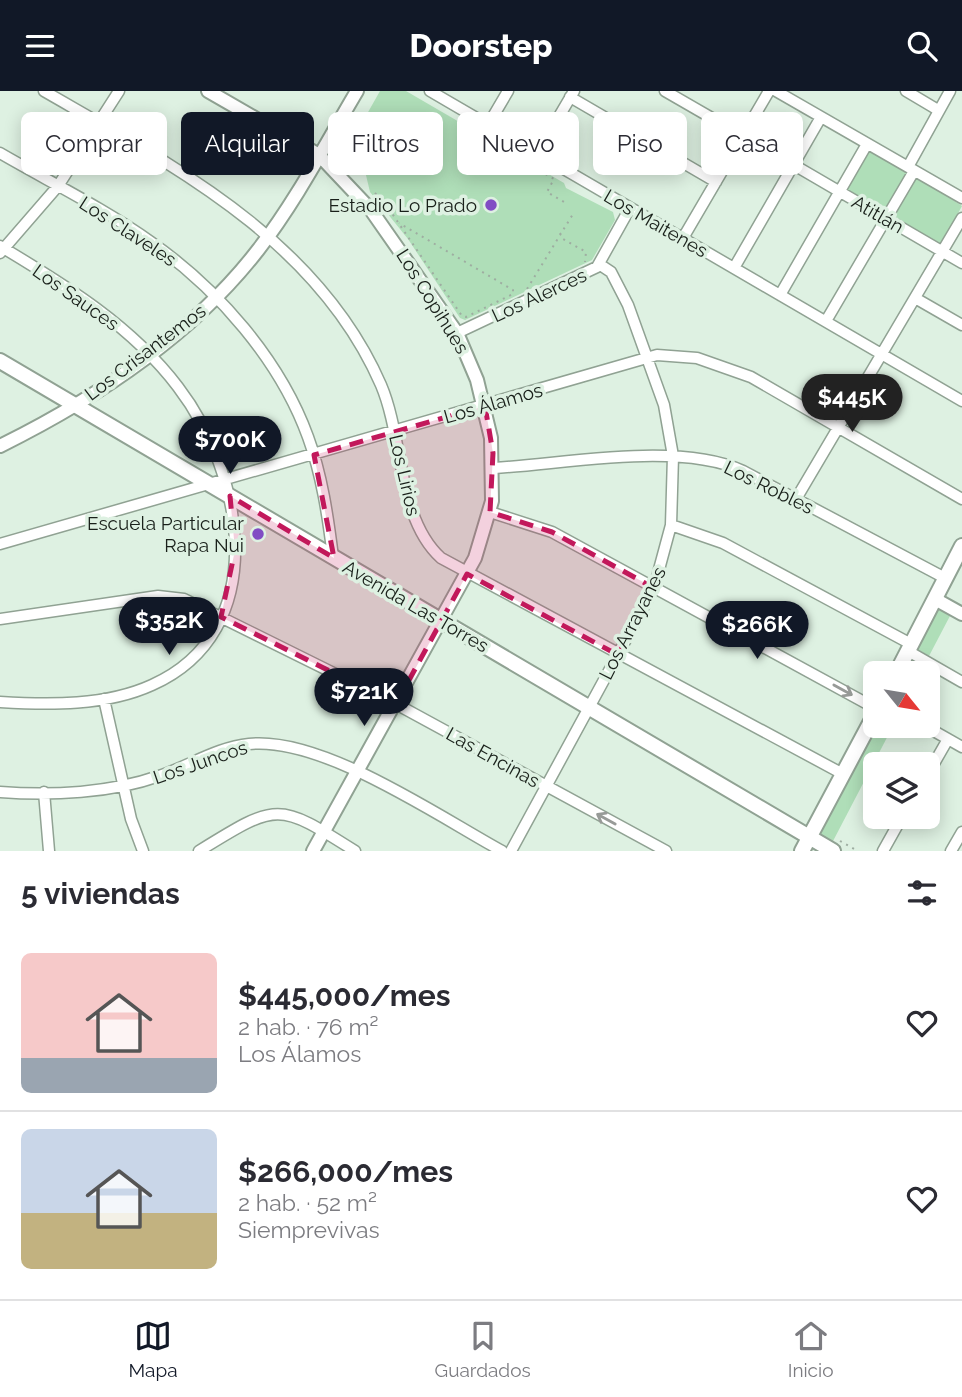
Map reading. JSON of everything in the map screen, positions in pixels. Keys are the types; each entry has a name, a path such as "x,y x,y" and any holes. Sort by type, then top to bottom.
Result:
{"main road":[{"name":"Avenida Las Torres","path":"0,361 833,851"},
{"path":"903,661 962,546"},
{"path":"802,851 863,736"}],"street":[{"name":"Los Lirios","path":"44,91 81,112"},
{"path":"107,112 119,91"},
{"name":"Los Copihues","path":"208,91 319,155 347,181 377,218 457,333 485,406 494,468 490,512 467,575 313,851"},
{"name":"Los Crisantemos","path":"0,446 74,404 148,353 215,298 269,236 356,91"},
{"path":"496,112 508,91"},
{"path":"666,91 702,112"},
{"path":"757,112 769,91"},
{"path":"776,91 961,196"},
{"path":"906,91 939,110"},
{"path":"826,321 886,219 950,91"},
{"name":"Los Maitenes","path":"435,92 467,112"},
{"path":"561,112 572,94 716,182"},
{"path":"803,149 821,117"},
{"path":"780,295 867,144"},
{"name":"Los Claveles","path":"0,153 151,242 215,298 257,347 302,422 314,455 332,557"},
{"name":"Los Lirios","path":"167,161 183,170 269,236 306,272 356,340 382,388 396,431 412,511 421,535 441,558 467,575 843,774"},
{"name":"Atitlán","path":"803,170 962,263"},
{"path":"1,249 65,175"},
{"name":"Los Maitenes","path":"574,175 962,401"},
{"path":"683,239 720,175"},
{"path":"734,268 788,175"},
{"name":"Los Alerces","path":"457,333 599,264 630,208"},
{"path":"796,499 962,218"},
{"name":"Los Sauces","path":"0,702 52,703 104,699 141,690 176,671 205,645 221,617 229,592 235,550 226,480 188,400 148,353 68,288 1,249"},
{"name":"Los Arrayanes","path":"511,851 654,588 671,525 673,456 664,405 649,357 618,285 611,272 599,264"},
{"path":"915,298 962,325"},
{"name":"Los Álamos","path":"0,544 649,357 686,356 737,370 962,499"},
{"name":"Los Robles","path":"494,468 673,456 723,462 945,578"},
{"path":"490,512 552,532 863,701"},
{"path":"671,525 723,543 910,647 962,682"},
{"name":"Las Encinas","path":"0,619 164,596 184,599 396,704 666,851"},
{"path":"935,599 962,614"},
{"path":"104,699 134,829 143,851"},
{"path":"940,734 962,747"},
{"path":"940,753 948,739"},
{"name":"Los Juncos","path":"0,792 44,792 124,786 251,743 300,750 359,772 502,851"},
{"path":"44,792 49,851"},
{"path":"199,851 245,824 277,812 297,816 355,851"},
{"path":"883,851 895,829"},
{"path":"951,851 962,832"}],"path":[{"path":"547,175 554,179 547,192 564,202"},
{"path":"375,193 399,223 462,316 466,317 513,293 513,290 466,259 399,223"},
{"path":"534,286 527,289 573,214"},
{"path":"560,233 563,239 586,252 586,261 576,266"}],"highlighted area":[{"path":"485,406 493,453 490,512 552,532 654,588 618,655 467,574 396,704 221,617 235,550 230,496 334,558 314,455"}],"green space":[{"name":"Estadio Lo Prado","path":"380,91 406,91 442,112 368,112"},
{"name":"Estadio Lo Prado","path":"443,113 457,121 457,175 550,175 564,183 566,188 613,212 615,220 592,260 465,320 460,318 408,239 370,192 366,175 443,175"},
{"path":"869,148 910,173 886,212 845,188"},
{"path":"915,175 962,206 940,246 890,218"},
{"path":"937,608 951,614 929,656 916,648"},
{"path":"868,739 886,739 879,752 863,752 863,784 832,843 818,834"}],"place":[{"name":"Estadio Lo Prado","path":"491,205"},
{"name":"Escuela Particular Rapa Nui","path":"258,534"}]}
